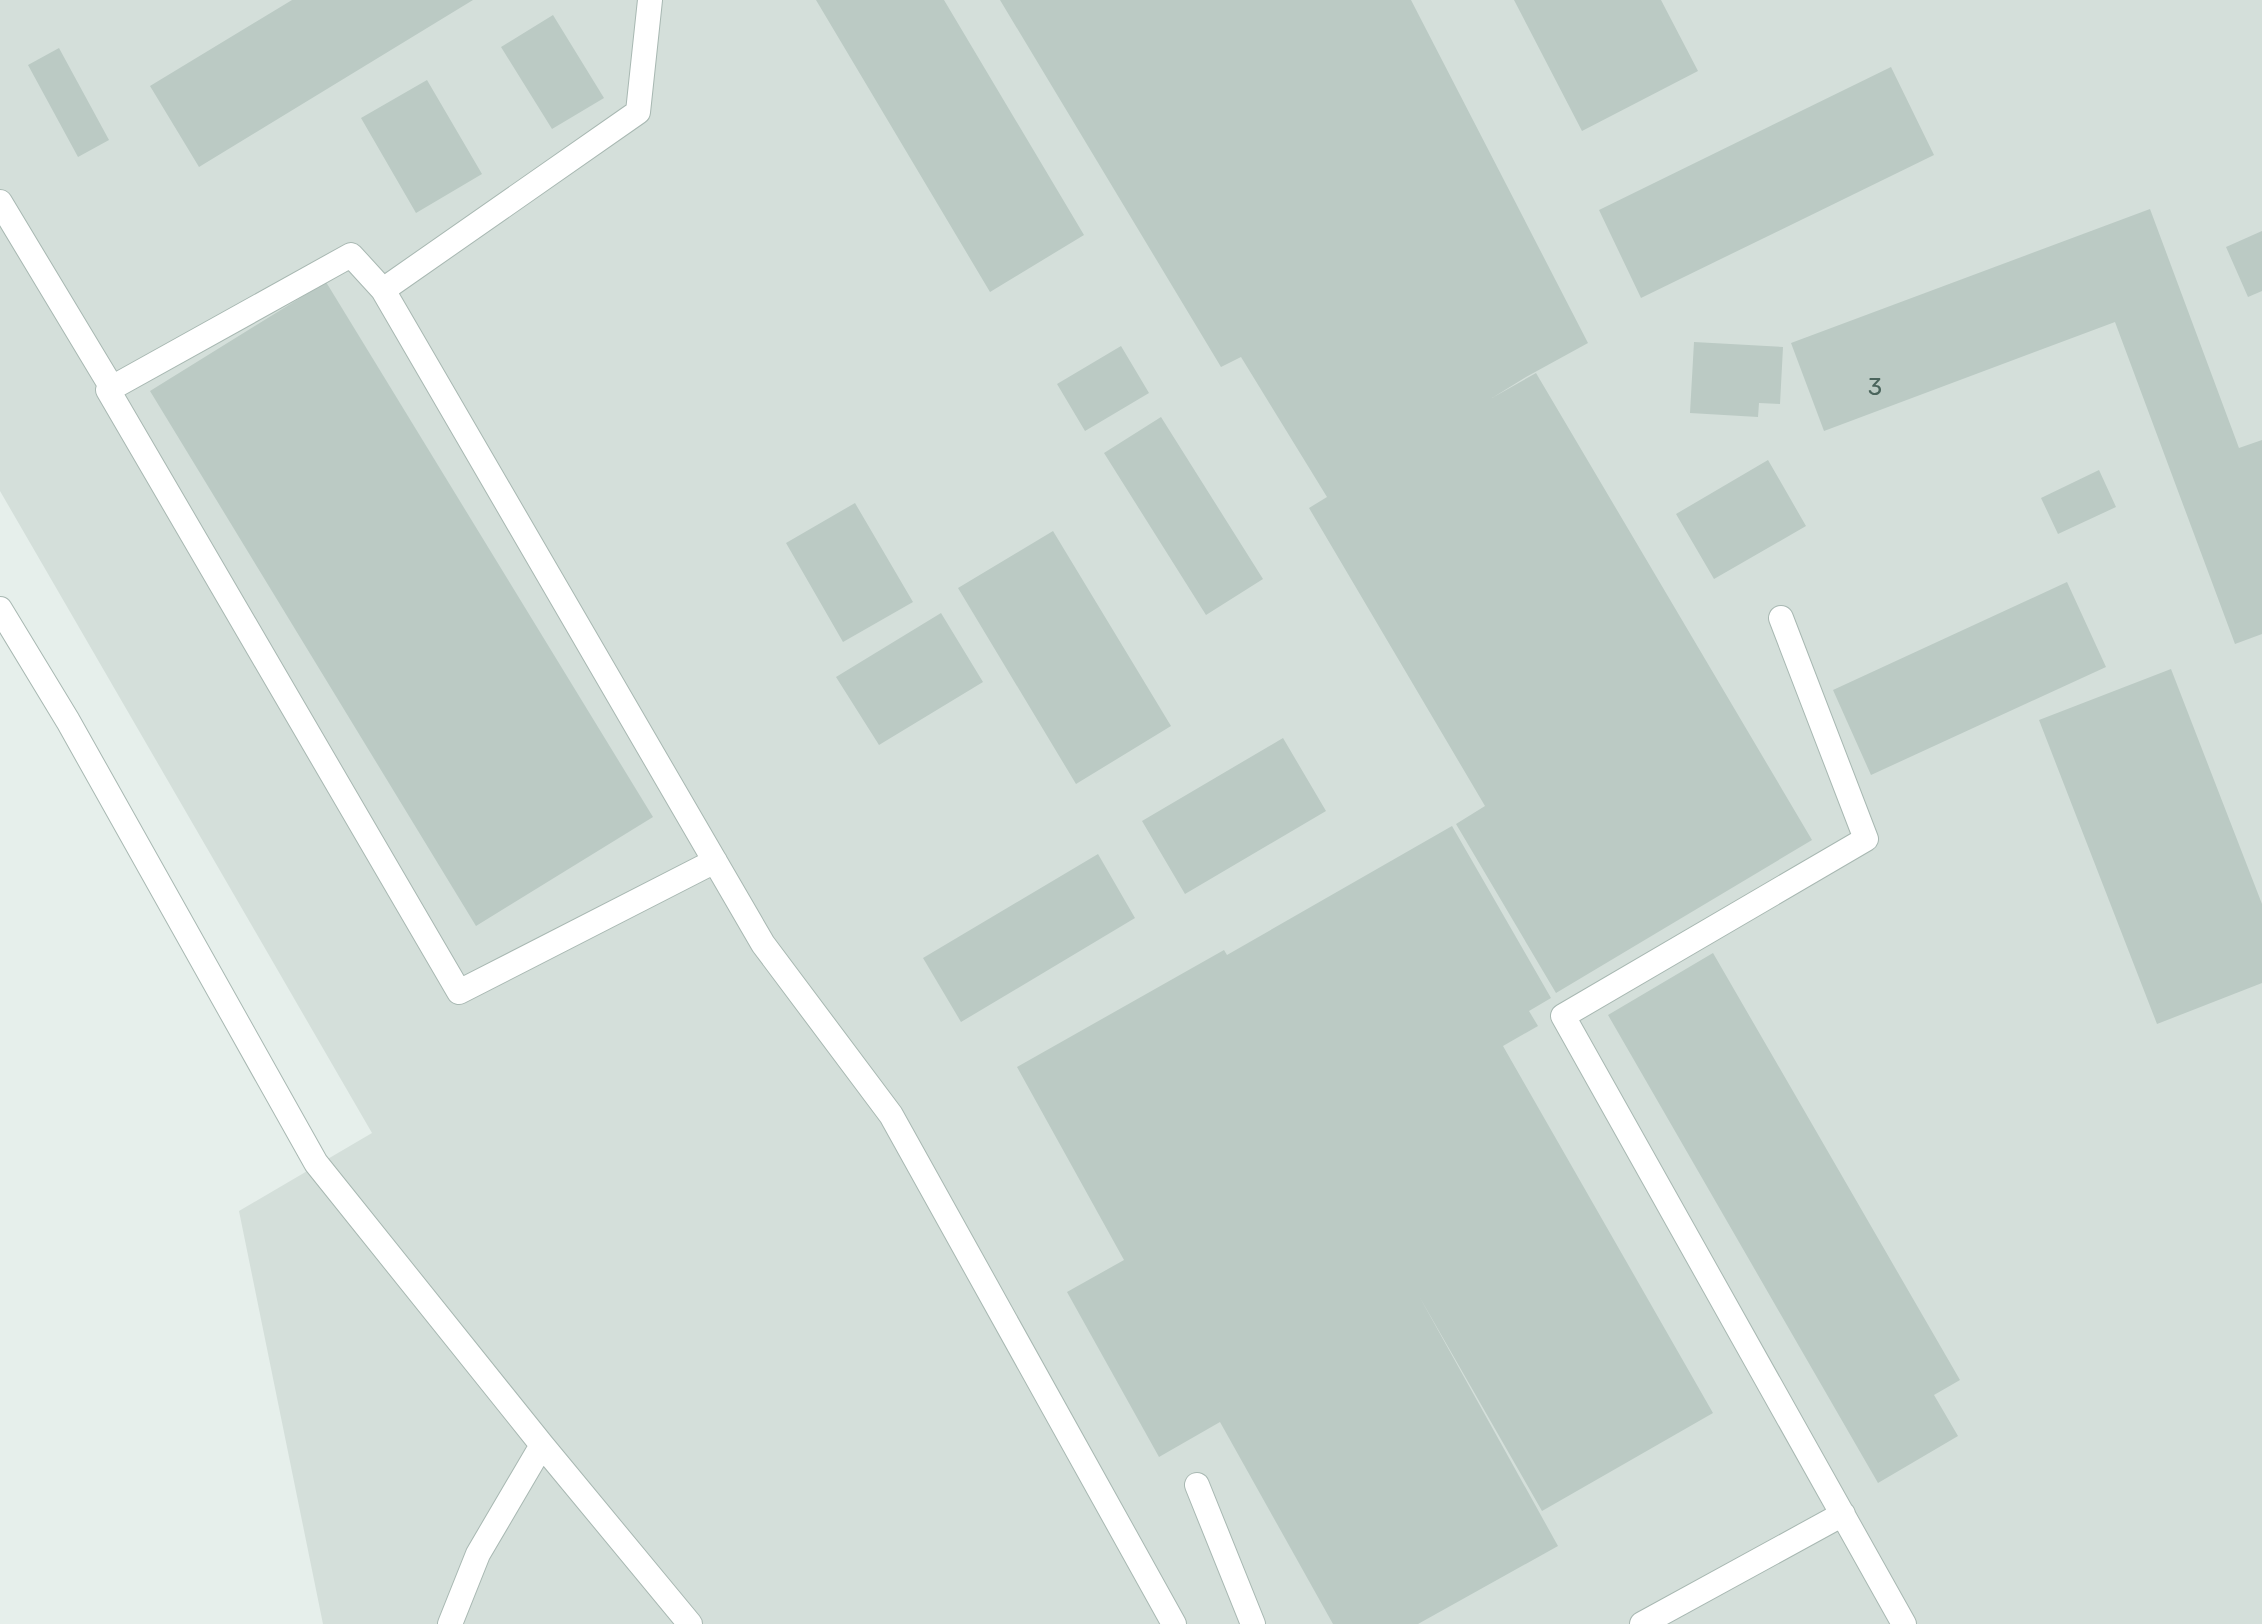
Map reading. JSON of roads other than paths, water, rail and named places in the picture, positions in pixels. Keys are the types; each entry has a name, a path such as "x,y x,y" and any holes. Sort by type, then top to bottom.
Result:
{"lane":[{"path":"383,290 638,112 650,0"},
{"path":"0,202 112,388"},
{"path":"715,861 459,992 108,390 351,255 383,290 715,861 763,944 891,1115 1174,1624"},
{"path":"0,609 68,721 316,1163 690,1624"},
{"path":"1781,618 1866,839 1563,1016 1904,1624"},
{"path":"450,1624 478,1554 542,1445"},
{"path":"1197,1485 1253,1624"},
{"path":"1642,1624 1843,1514"}]}
